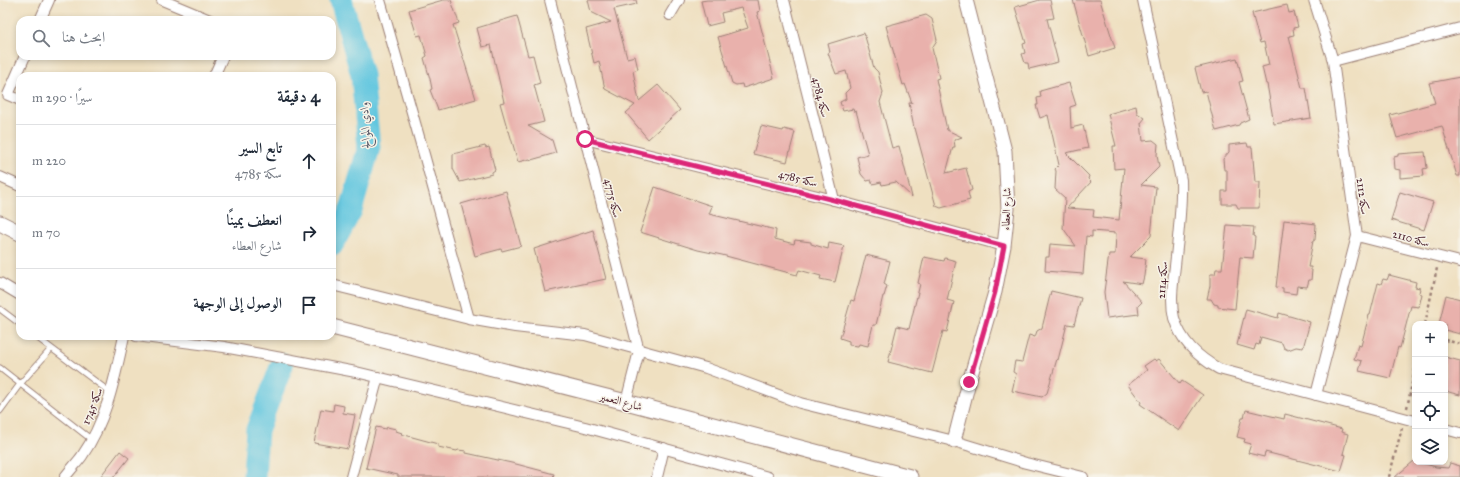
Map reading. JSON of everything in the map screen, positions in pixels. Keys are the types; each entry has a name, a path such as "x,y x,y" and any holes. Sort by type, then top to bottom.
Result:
{"main road":[{"path":"0,223 16,231"},
{"name":"شارع التعمير","path":"336,328 626,402 910,477"}],"street":[{"path":"42,16 49,0"},
{"path":"162,0 200,16"},
{"path":"380,0 469,319"},
{"name":"سكة 4775","path":"550,0 639,351 626,402"},
{"path":"670,14 679,0"},
{"name":"سكة 4784","path":"784,0 834,200"},
{"name":"شارع العطاء","path":"954,441 995,292 1004,246 1008,209 1005,151 966,0"},
{"name":"سكة 2114","path":"1143,0 1181,180 1182,201 1172,297 1174,317 1181,335 1192,350 1205,361 1219,369 1412,420"},
{"name":"سكة 2112","path":"1314,0 1333,61 1356,236 1316,395"},
{"path":"1333,61 1460,28"},
{"path":"18,72 23,60"},
{"path":"216,72 221,60"},
{"path":"16,77 8,95 16,98"},
{"name":"سكة 4785","path":"585,139 834,200 1004,246"},
{"path":"0,177 16,184"},
{"name":"سكة 2110","path":"1356,236 1460,262"},
{"path":"0,283 16,293"},
{"path":"336,286 469,319 515,327 585,336 706,368 800,403 954,441 1026,463 1083,477"},
{"name":"سكة 1745","path":"64,477 82,456 92,440 105,411 123,340"},
{"path":"168,340 224,347 378,377 577,425 768,477"},
{"path":"351,477 378,377"},
{"path":"1448,430 1460,432"},
{"path":"657,477 664,448"}],"lane":[{"path":"0,309 16,321"},
{"path":"41,340 110,393"},
{"path":"0,411 20,384 52,348"},
{"path":"0,368 92,440"}],"path":[{"path":"1426,321 1439,257"},
{"path":"1448,341 1460,344"},
{"path":"1390,477 1412,384"}],"building":[{"path":"443,0 451,0 459,23 453,25 476,99 438,110 430,90 432,89 424,58 427,56 421,35 417,36 409,10"},
{"path":"588,0 636,0 637,4 614,9 627,58 635,56 638,69 633,71 639,101 658,85 680,110 648,139 626,113 635,105 605,89 599,61 594,63 586,29 611,22 591,12"},
{"path":"758,0 760,11 757,12 774,78 743,88 742,84 736,85 732,83 718,37 748,28 741,8 721,13 723,22 707,26 701,1"},
{"path":"1040,0 1050,0 1054,18 1047,19 1058,62 1029,69 1028,63 1025,63 1022,54 1025,53 1023,44 1026,43 1015,7"},
{"path":"1073,0 1100,0 1115,48 1089,56"},
{"path":"1287,5 1289,13 1294,12 1298,27 1293,28 1294,35 1289,36 1302,88 1306,88 1311,118 1274,124 1267,84 1262,67 1269,65 1264,42 1260,43 1252,13"},
{"path":"926,15 932,19 937,40 932,48 939,78 936,79 947,130 962,137 954,140 955,147 953,147 946,173 966,168 972,190 968,192 970,200 941,208 936,206 914,128 909,103 912,103 905,84 903,85 886,26"},
{"path":"517,16 528,56 533,55 540,83 534,85 544,122 528,126 552,140 556,153 518,162 500,103 504,102 491,45 482,47 477,28"},
{"path":"864,33 874,68 878,72 883,93 880,102 892,148 899,146 912,197 896,182 882,185 881,182 873,184 871,180 867,181 861,174 857,157 868,154 856,111 854,112 853,109 843,111 840,102 846,99 845,93 850,88 846,71 836,74 828,53 830,52 828,44"},
{"path":"1237,58 1243,81 1239,82 1249,119 1240,123 1239,125 1216,131 1206,91 1201,92 1195,68"},
{"path":"1460,77 1460,176 1457,176 1442,126 1397,138 1390,115 1435,103 1429,83"},
{"path":"1069,83 1076,105 1070,107 1071,128 1083,125 1088,148 1066,153 1089,176 1088,179 1091,182 1067,208 1094,210 1093,217 1119,220 1124,168 1114,169 1113,146 1116,146 1108,114 1136,106 1137,113 1145,118 1141,123 1143,141 1153,140 1158,144 1157,155 1159,167 1141,185 1156,187 1151,236 1130,257 1146,259 1142,284 1123,281 1142,302 1138,306 1139,314 1107,318 1104,292 1109,254 1115,254 1116,233 1092,231 1092,237 1086,236 1083,274 1045,271 1046,257 1049,257 1050,244 1076,246 1063,228 1065,198 1055,189 1055,169 1059,165 1048,115 1040,118 1036,105 1038,105 1037,98 1041,97 1040,91"},
{"path":"761,126 795,132 787,162 753,154"},
{"path":"1247,143 1248,147 1252,147 1255,182 1260,182 1259,208 1238,208 1236,204 1222,204 1222,191 1227,191 1227,170 1224,170 1223,159 1229,152 1229,145"},
{"path":"485,146 486,148 489,147 495,170 492,174 460,182 453,169 453,154"},
{"path":"1425,152 1427,168 1423,169 1424,176 1400,178 1400,170 1395,169 1394,157 1398,156 1398,154"},
{"path":"655,187 712,206 709,214 776,230 775,239 794,244 795,240 811,242 811,244 828,249 829,243 844,246 835,282 820,279 821,276 799,270 797,275 698,250 640,232"},
{"path":"506,191 521,246 502,251 501,249 475,256 461,204"},
{"path":"1400,192 1433,202 1424,230 1391,220"},
{"path":"1284,220 1316,224 1315,240 1313,241 1308,267 1311,267 1312,270 1311,280 1309,280 1307,287 1297,286 1296,294 1283,292 1283,288 1276,287"},
{"path":"1227,225 1254,227 1253,236 1255,237 1253,258 1240,257 1235,309 1218,307 1218,305 1214,304 1211,299 1207,299 1210,286 1210,274 1215,274 1216,269 1222,269"},
{"path":"593,230 606,279 545,292 534,249"},
{"path":"866,255 890,261 884,284 887,286 876,325 873,325 868,346 859,344 858,346 849,345 849,341 840,338 851,300 854,301"},
{"path":"924,257 944,261 945,258 956,261 947,300 954,302 947,332 943,331 932,373 888,362 897,326 909,329 920,284 918,283"},
{"path":"1389,275 1416,282 1415,287 1420,288 1419,293 1422,294 1419,307 1411,306 1390,378 1359,371 1362,361 1354,359 1358,345 1361,346 1378,283 1381,284 1383,279 1387,280"},
{"path":"1051,291 1081,298 1074,325 1067,324 1058,360 1057,359 1047,393 1042,397 1012,391 1016,374 1013,372 1015,361 1022,362 1029,335 1035,337 1037,331 1042,328"},
{"path":"1446,295 1460,299 1460,334 1448,331 1448,321 1440,321"},
{"path":"1246,309 1278,318 1279,313 1310,322 1303,348 1296,347 1288,350 1284,348 1282,343 1261,337 1259,345 1256,344 1254,350 1237,345"},
{"path":"1448,358 1460,361 1460,395 1448,392"},
{"path":"1154,359 1156,361 1159,359 1180,384 1182,381 1203,395 1179,431 1140,404 1141,402 1128,385 1147,370 1144,366"},
{"path":"334,404 344,406 343,413 355,415 348,449 314,443 321,409 333,411"},
{"path":"1246,410 1284,419 1285,414 1342,429 1341,432 1348,434 1343,454 1346,455 1341,471 1265,452 1264,457 1248,453 1251,444 1244,442 1245,439 1237,437 1242,418 1244,418"},
{"path":"376,427 396,429 396,431 402,433 401,434 438,444 438,447 457,451 466,451 466,453 554,474 553,477 398,477 398,475 366,468"},
{"path":"120,451 129,458 114,477 100,477"},
{"path":"1412,463 1412,465 1429,465 1448,468 1450,463 1460,466 1460,477 1395,477"}],"waterway":[{"name":"وادي الموالح","path":"336,238 351,210 369,147 362,75 341,0"},
{"name":"وادي الموالح","path":"254,477 257,430 282,365"}],"route":[{"path":"585,139 834,200 1004,246 995,292 969,382"}]}
